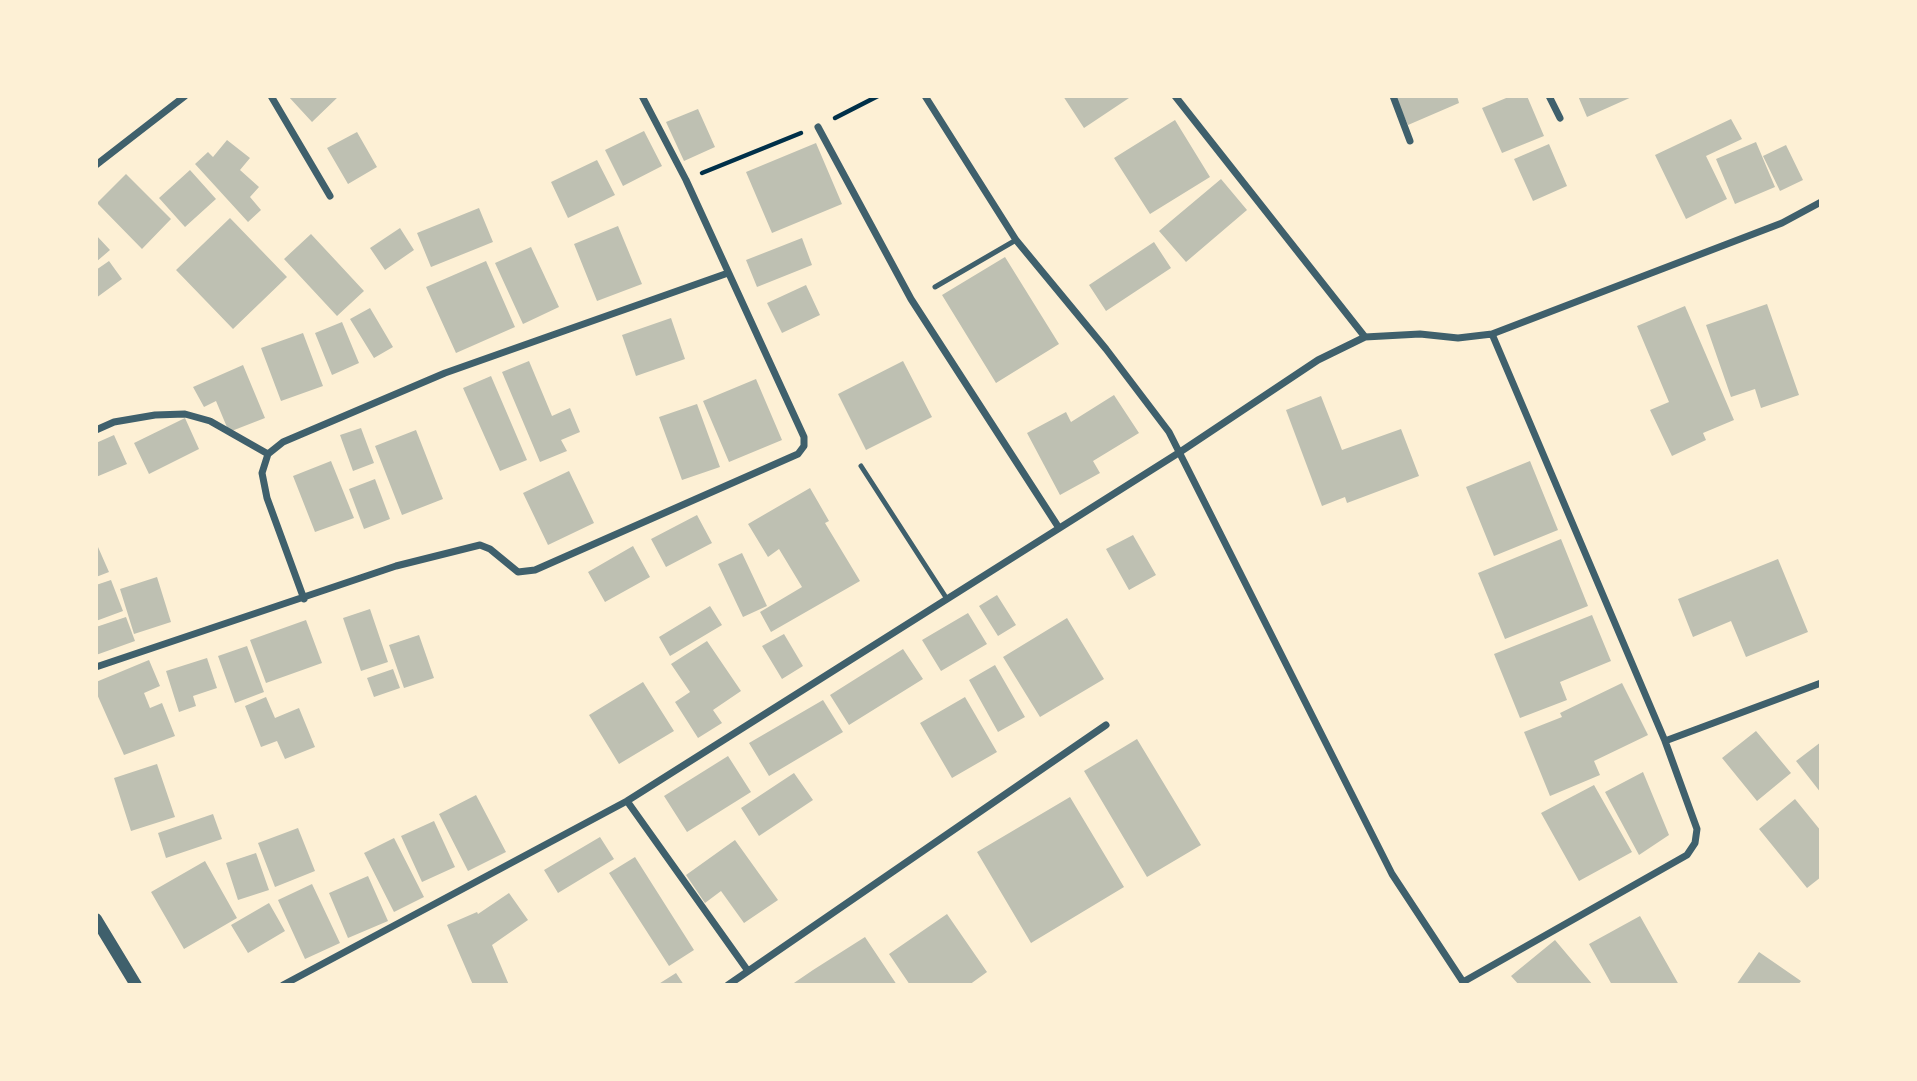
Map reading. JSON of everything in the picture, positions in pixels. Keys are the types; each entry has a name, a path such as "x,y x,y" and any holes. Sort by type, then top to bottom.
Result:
{"street":[{"path":"96,165 186,96"},
{"path":"271,96 330,196"},
{"path":"96,667 396,566 480,545 490,549 518,572 536,570 798,454 804,446 803,437 686,180 642,96"},
{"path":"925,96 1016,240 1106,349 1169,432 1392,874 1464,983 1686,855 1695,843 1697,829 1664,741 1492,334"},
{"path":"1175,96 1365,337"},
{"path":"1393,96 1410,141"},
{"path":"1549,96 1560,118"},
{"path":"818,127 911,299 1059,528"},
{"path":"283,985 626,801 1180,452 1318,360 1365,337 1420,334 1458,338 1492,334 1782,223 1821,202"},
{"path":"304,599 267,498 262,473 268,454 283,442 445,373 728,273"},
{"path":"96,430 114,422 155,415 185,414 210,421 268,454"},
{"path":"1664,741 1821,683"},
{"path":"728,985 1106,725"},
{"path":"626,801 748,971"},
{"path":"96,919 136,985"}],"lane":[{"path":"935,287 1016,240"},
{"path":"861,466 947,599"}],"path":[{"path":"686,180 818,127 878,96"}],"building":[{"path":"288,96 339,96 312,122"},
{"path":"1063,96 1132,96 1084,128"},
{"path":"1395,96 1457,96 1459,103 1408,125"},
{"path":"1511,96 1527,96 1544,136 1502,153 1482,108"},
{"path":"1578,96 1634,96 1587,117"},
{"path":"698,109 715,147 684,161 666,122"},
{"path":"1731,119 1742,139 1706,156 1727,199 1686,219 1655,155"},
{"path":"1175,120 1210,177 1150,214 1114,158"},
{"path":"644,131 662,166 623,186 605,150"},
{"path":"357,132 377,167 348,184 327,148"},
{"path":"227,140 250,158 240,170 259,187 250,197 261,210 248,222 195,164 208,152 213,157"},
{"path":"1756,142 1775,187 1735,204 1716,159"},
{"path":"816,143 842,204 772,233 746,172"},
{"path":"1549,144 1567,186 1533,201 1514,159"},
{"path":"1786,145 1803,180 1780,191 1763,156"},
{"path":"597,160 615,195 568,218 551,182"},
{"path":"190,170 216,199 185,227 159,198"},
{"path":"126,174 171,219 142,249 97,203"},
{"path":"1221,179 1247,210 1186,262 1159,231"},
{"path":"479,208 493,242 431,267 417,233"},
{"path":"230,218 287,277 233,329 176,270"},
{"path":"618,226 642,284 597,301 574,244"},
{"path":"400,228 414,250 385,270 370,248"},
{"path":"311,234 364,291 337,316 284,259"},
{"path":"96,235 110,250 96,262"},
{"path":"802,238 812,265 757,287 746,260"},
{"path":"1154,242 1171,268 1106,311 1089,285"},
{"path":"531,247 559,307 523,324 495,263"},
{"path":"1005,257 1059,344 996,383 942,295"},
{"path":"109,261 122,279 96,298 96,270"},
{"path":"486,261 515,327 456,353 426,287"},
{"path":"806,285 820,315 782,333 767,303"},
{"path":"1767,304 1799,395 1761,408 1755,389 1731,397 1706,325"},
{"path":"1685,306 1734,420 1703,433 1706,440 1672,456 1650,410 1669,402 1637,326"},
{"path":"370,308 393,347 374,358 350,319"},
{"path":"671,318 685,359 636,376 622,335"},
{"path":"342,322 359,363 332,375 315,333"},
{"path":"303,333 323,386 281,401 261,348"},
{"path":"529,361 552,416 570,408 580,432 561,440 567,451 540,462 502,372"},
{"path":"903,361 932,417 866,450 838,394"},
{"path":"243,365 265,418 229,432 216,401 204,407 193,387"},
{"path":"491,376 527,460 500,471 463,388"},
{"path":"756,379 782,440 729,462 703,401"},
{"path":"1114,395 1139,433 1093,461 1100,473 1060,495 1027,433 1066,412 1071,422"},
{"path":"1321,396 1342,450 1401,429 1419,476 1347,503 1345,497 1322,506 1286,410"},
{"path":"697,404 720,467 682,480 659,417"},
{"path":"185,418 199,449 149,474 134,443"},
{"path":"361,428 374,463 353,471 340,435"},
{"path":"416,430 443,499 402,515 375,446"},
{"path":"114,435 127,464 96,477 96,443"},
{"path":"331,461 354,518 315,532 293,476"},
{"path":"1530,461 1558,530 1494,556 1466,487"},
{"path":"569,471 594,523 548,545 523,493"},
{"path":"375,479 390,519 364,529 349,489"},
{"path":"810,488 829,521 825,523 860,581 771,632 760,612 802,587 779,549 768,557 748,524"},
{"path":"697,515 712,543 666,567 651,539"},
{"path":"1133,535 1156,575 1129,590 1106,549"},
{"path":"1561,539 1588,606 1505,639 1478,573"},
{"path":"633,546 650,577 605,602 588,572"},
{"path":"98,547 109,572 96,577 96,548"},
{"path":"742,553 767,606 743,617 718,564"},
{"path":"1778,559 1808,632 1746,657 1731,621 1693,637 1678,599"},
{"path":"157,577 171,622 134,634 120,589"},
{"path":"111,580 123,611 96,621 96,585"},
{"path":"997,595 1016,625 998,636 979,606"},
{"path":"710,606 722,625 670,656 659,637"},
{"path":"370,609 388,662 361,671 343,618"},
{"path":"968,613 987,644 941,671 922,640"},
{"path":"1592,615 1611,661 1560,682 1567,700 1520,718 1494,654"},
{"path":"126,617 135,641 96,655 96,627"},
{"path":"1067,618 1104,679 1040,717 1003,657"},
{"path":"306,620 322,663 266,683 250,640"},
{"path":"784,634 803,666 782,679 762,646"},
{"path":"419,635 434,678 404,688 389,645"},
{"path":"707,641 741,691 713,710 722,723 698,738 675,702 690,692 671,664"},
{"path":"247,646 264,692 235,703 218,656"},
{"path":"903,649 923,679 849,725 830,695"},
{"path":"207,658 217,688 193,696 196,706 179,712 166,671"},
{"path":"149,660 160,686 144,693 150,708 162,703 175,736 124,755 96,692 96,682"},
{"path":"995,665 1025,717 998,732 969,680"},
{"path":"393,669 400,688 374,697 367,678"},
{"path":"643,682 674,731 619,764 589,715"},
{"path":"1622,683 1648,735 1594,761 1600,775 1550,796 1524,732 1562,717 1560,713"},
{"path":"266,697 275,718 299,708 315,747 285,759 277,741 261,747 245,706"},
{"path":"965,697 997,752 952,778 920,723"},
{"path":"823,700 843,732 769,776 749,743"},
{"path":"1756,731 1791,773 1757,801 1722,758"},
{"path":"1137,739 1201,845 1147,877 1084,771"},
{"path":"1821,742 1821,793 1796,761"},
{"path":"728,756 751,792 687,832 664,796"},
{"path":"157,764 175,817 131,831 114,778"},
{"path":"1643,772 1669,835 1639,855 1605,792"},
{"path":"794,773 813,800 759,836 741,808"},
{"path":"1594,785 1632,852 1579,881 1541,813"},
{"path":"476,795 506,852 468,871 439,814"},
{"path":"1070,797 1124,887 1031,943 977,852"},
{"path":"1795,799 1821,831 1821,877 1807,888 1759,829"},
{"path":"213,814 222,839 166,858 158,833"},
{"path":"434,821 455,867 422,882 401,836"},
{"path":"298,828 315,871 275,887 258,843"},
{"path":"600,837 614,859 558,893 544,870"},
{"path":"394,838 424,897 394,912 364,853"},
{"path":"735,840 778,900 744,923 721,891 705,903 686,875"},
{"path":"256,853 269,890 238,900 226,863"},
{"path":"635,857 694,950 669,966 609,873"},
{"path":"205,861 237,918 184,949 151,892"},
{"path":"368,876 388,921 348,938 329,893"},
{"path":"312,884 340,943 305,959 278,900"},
{"path":"509,893 528,920 492,945 509,985 473,985 447,925 477,912 478,914"},
{"path":"269,903 285,931 248,953 231,925"},
{"path":"947,914 987,972 969,985 910,985 889,954"},
{"path":"1640,916 1679,985 1612,985 1589,944"},
{"path":"865,937 897,985 791,985 813,970"},
{"path":"1555,940 1593,985 1519,985 1511,976"},
{"path":"1759,952 1801,981 1798,985 1736,985"},
{"path":"676,973 684,985 657,985"}]}
